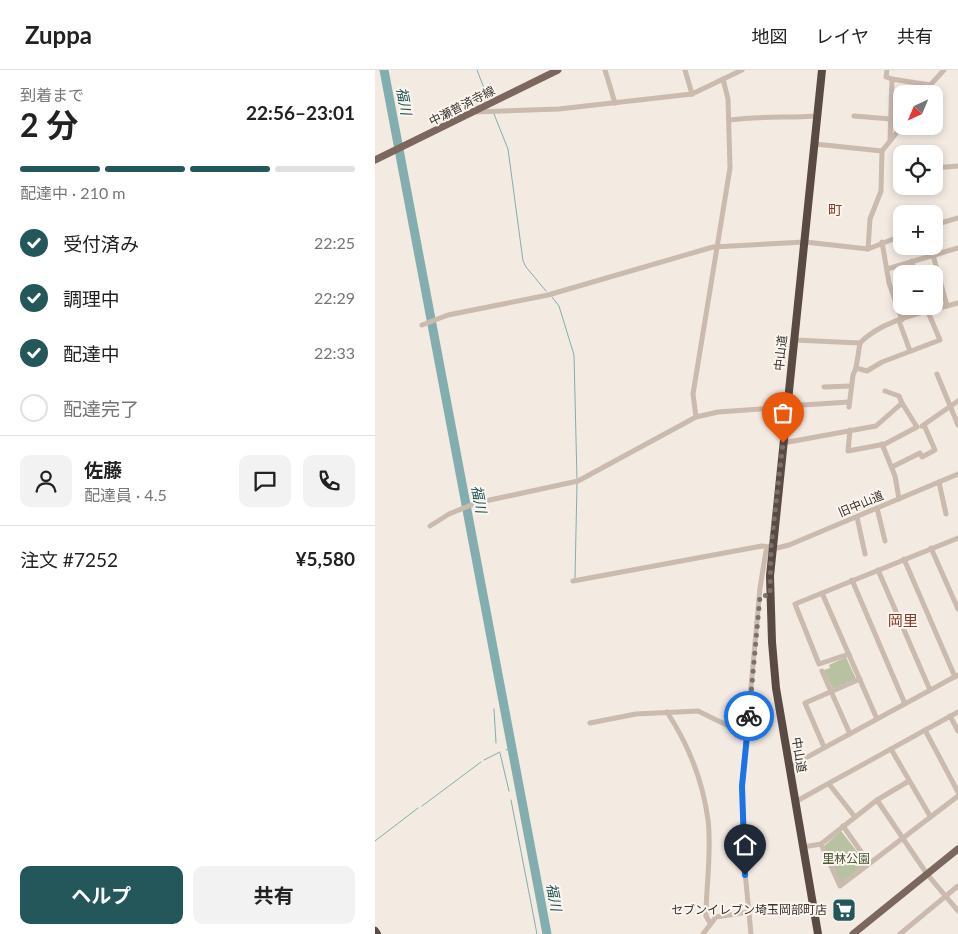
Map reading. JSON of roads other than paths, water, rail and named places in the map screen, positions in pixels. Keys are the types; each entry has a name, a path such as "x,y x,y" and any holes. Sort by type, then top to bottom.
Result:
{"highway":[{"name":"中山道","path":"819,934 776,688 770,586 771,547 822,70"}],"main road":[{"name":"中瀬普済寺線","path":"375,160 558,70"},
{"path":"853,934 958,849"}],"street":[{"path":"605,70 615,103"},
{"path":"685,70 692,94"},
{"path":"474,112 559,109 692,94 742,70"},
{"path":"887,70 886,78 930,84 944,70"},
{"path":"696,417 693,394 730,168 730,120 728,99 723,79"},
{"path":"890,141 892,79"},
{"path":"730,120 748,117 778,119 817,116"},
{"path":"854,116 891,119"},
{"path":"868,249 870,219 881,191 882,151 895,135"},
{"path":"815,144 882,151"},
{"path":"943,167 958,166"},
{"path":"943,222 958,218"},
{"path":"422,325 439,318 548,295 717,247 805,242 868,249 893,239"},
{"path":"882,242 889,283 910,351"},
{"path":"943,252 958,248"},
{"path":"887,269 933,255 947,306"},
{"path":"912,261 913,265"},
{"path":"943,307 958,303"},
{"path":"794,340 859,343 872,332 918,315"},
{"path":"856,368 867,371 882,362 940,340 928,315"},
{"path":"431,526 449,514 476,502 578,481 696,417 718,412 849,405 859,343"},
{"path":"937,374 958,425"},
{"path":"824,387 851,386"},
{"path":"885,391 899,396 917,427"},
{"path":"850,430 848,451 882,444 924,425 949,405 958,401"},
{"path":"783,443 876,426 902,402"},
{"path":"892,467 920,453 922,457 935,450 924,425"},
{"path":"882,444 892,467 899,499"},
{"name":"旧中山道","path":"573,582 762,546 777,548 801,541 958,474"},
{"path":"939,482 946,514"},
{"path":"877,508 885,541"},
{"path":"857,517 865,554"},
{"path":"849,654 819,664 795,604 931,548 957,540"},
{"path":"751,934 744,861 742,786 760,596 766,551 771,547"},
{"path":"931,548 958,609"},
{"path":"789,767 957,676 904,559"},
{"path":"878,570 930,690"},
{"path":"852,580 905,704"},
{"path":"760,596 763,588 770,586"},
{"path":"822,593 877,719"},
{"path":"760,596 770,595"},
{"path":"822,671 850,734"},
{"path":"824,748 805,703 860,679"},
{"path":"667,712 681,736 698,777 708,820 706,916 710,923"},
{"path":"590,723 636,714 703,712 747,735"},
{"path":"795,802 958,712"},
{"path":"950,716 958,731"},
{"path":"821,844 840,886 958,794 925,730"},
{"path":"891,749 929,816"},
{"path":"803,847 821,844 877,800 909,781"},
{"path":"829,784 855,817"},
{"path":"877,800 927,874 958,911"},
{"path":"843,826 869,863"},
{"path":"900,934 958,886"},
{"path":"703,934 716,917 748,912"}],"waterway":[{"name":"福川","path":"384,70 547,934"},
{"path":"477,70 489,101"},
{"path":"494,114 508,149 523,261 546,291"},
{"path":"552,297 559,306 574,355 577,480"},
{"path":"575,578 577,484"},
{"path":"494,709 496,743"},
{"name":"福川","path":"506,750 512,748"},
{"path":"484,760 500,752"},
{"path":"500,753 509,791"},
{"path":"422,806 481,762"},
{"path":"511,800 537,934"},
{"path":"375,841 418,808"}],"place":[{"name":"セブンイレブン埼玉岡部町店","path":"844,910"}],"district":[{"name":"町","path":"835,210"},
{"name":"岡里","path":"903,621"}],"park label":[{"name":"里林公園","path":"846,859"}]}
